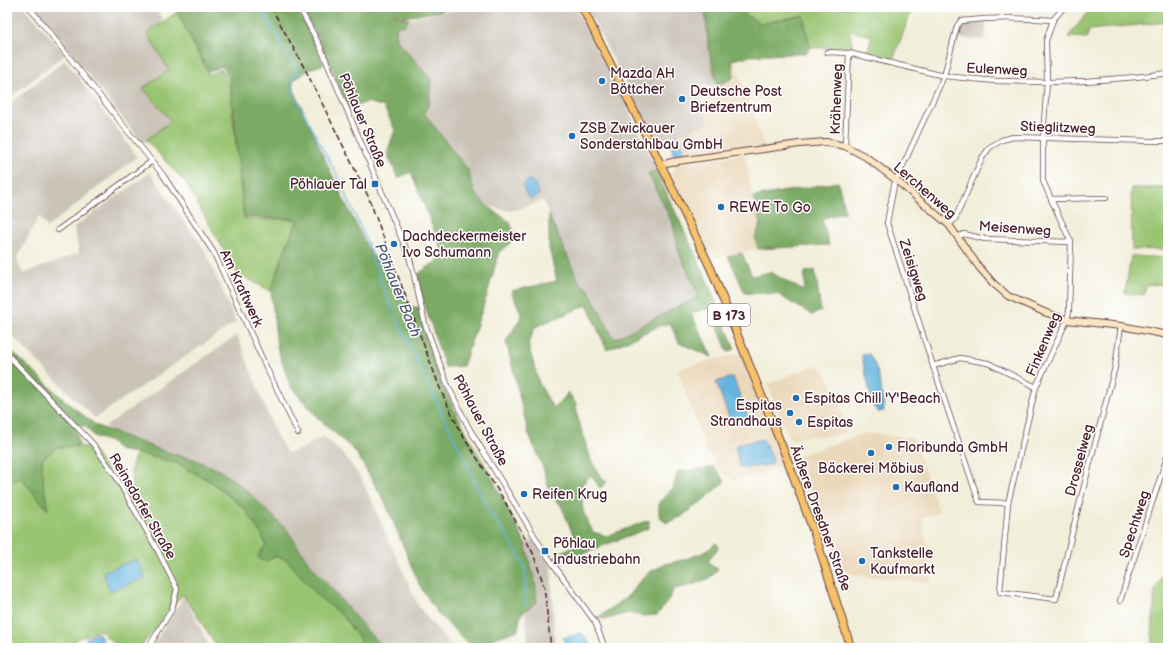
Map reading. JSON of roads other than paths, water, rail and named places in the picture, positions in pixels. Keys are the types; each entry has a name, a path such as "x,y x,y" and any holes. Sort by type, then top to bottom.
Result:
{"main road":[{"name":"Äußere Dresdner Straße","path":"582,7 711,269 784,451 818,544 851,648"}],"street":[{"name":"Am Kraftwerk","path":"28,7 163,175 214,253 298,433"},
{"name":"Pöhlauer Straße","path":"299,7 320,46 409,256 426,324 448,386 469,428 544,551 595,622 605,648"},
{"name":"Finkenweg","path":"1056,599 1000,592 1008,503 1036,387 1067,320 1069,311 1071,242 1043,181 1043,137 1047,82 1046,41 1053,20 1064,7"},
{"name":"Zeisigweg","path":"1008,503 979,502 887,223 894,185 944,76 957,26 961,21 988,18 1053,20"},
{"name":"Eulenweg","path":"827,52 849,53 944,76 996,81 1086,81 1136,77 1168,72"},
{"name":"Krähenweg","path":"845,146 849,53"},
{"name":"Stieglitzweg","path":"949,225 955,219 982,158 990,147 1002,140 1013,137 1043,137 1151,141 1168,140"},
{"name":"Lerchenweg","path":"661,165 671,162 799,144 826,142 845,146 866,156 949,225 979,267 993,283 1008,296 1044,312 1067,320 1121,326 1168,335"},
{"path":"58,230 152,161"},
{"path":"1050,199 1106,198"},
{"name":"Meisenweg","path":"958,237 964,234 984,239 1071,242"},
{"name":"Drosselweg","path":"1056,599 1114,367 1121,326"},
{"name":"Reinsdorfer Straße","path":"7,354 93,444 115,475 158,551 177,589 172,608 148,648"},
{"path":"933,366 960,358 988,363 1036,387"},
{"name":"Spechtweg","path":"1120,601 1168,454"}],"water":[{"path":"678,135 685,152 674,155 668,139"},
{"path":"529,179 533,182 539,192 538,196 530,199 525,192 523,185"},
{"path":"863,353 869,354 876,367 880,381 884,411 878,412 873,406 862,357"},
{"path":"733,377 748,417 731,423 716,382"},
{"path":"763,439 773,459 772,465 746,468 740,467 735,446 738,444"},
{"path":"137,559 145,578 110,591 103,572"},
{"path":"582,633 593,648 567,648 563,638"},
{"path":"95,634 100,634 105,648 90,648 86,638"}],"waterway":[{"name":"Pöhlauer Bach","path":"260,7 295,68 297,73 291,80 291,89 337,175 370,249 385,293 489,512 508,537 525,568 526,605"}],"railway":[{"path":"271,7 306,71 368,196 441,391 461,433 504,500 533,553 544,586 551,648"}],"place":[{"name":"Mazda AH Böttcher","path":"602,81"},
{"name":"Deutsche Post Briefzentrum","path":"682,99"},
{"name":"ZSB Zwickauer Sonderstahlbau GmbH","path":"572,136"},
{"name":"Pöhlauer Tal","path":"375,184"},
{"name":"REWE To Go","path":"721,207"},
{"name":"Dachdeckermeister Ivo Schumann","path":"394,244"},
{"name":"Espitas Chill 'Y'Beach","path":"796,398"},
{"name":"Espitas Strandhaus","path":"790,413"},
{"name":"Espitas","path":"799,422"},
{"name":"Floribunda GmbH","path":"889,447"},
{"name":"Bäckerei Möbius","path":"871,453"},
{"name":"Kaufland","path":"896,487"},
{"name":"Reifen Krug","path":"524,494"},
{"name":"Pöhlau Industriebahn","path":"545,551"},
{"name":"Tankstelle Kaufmarkt","path":"862,561"}]}
